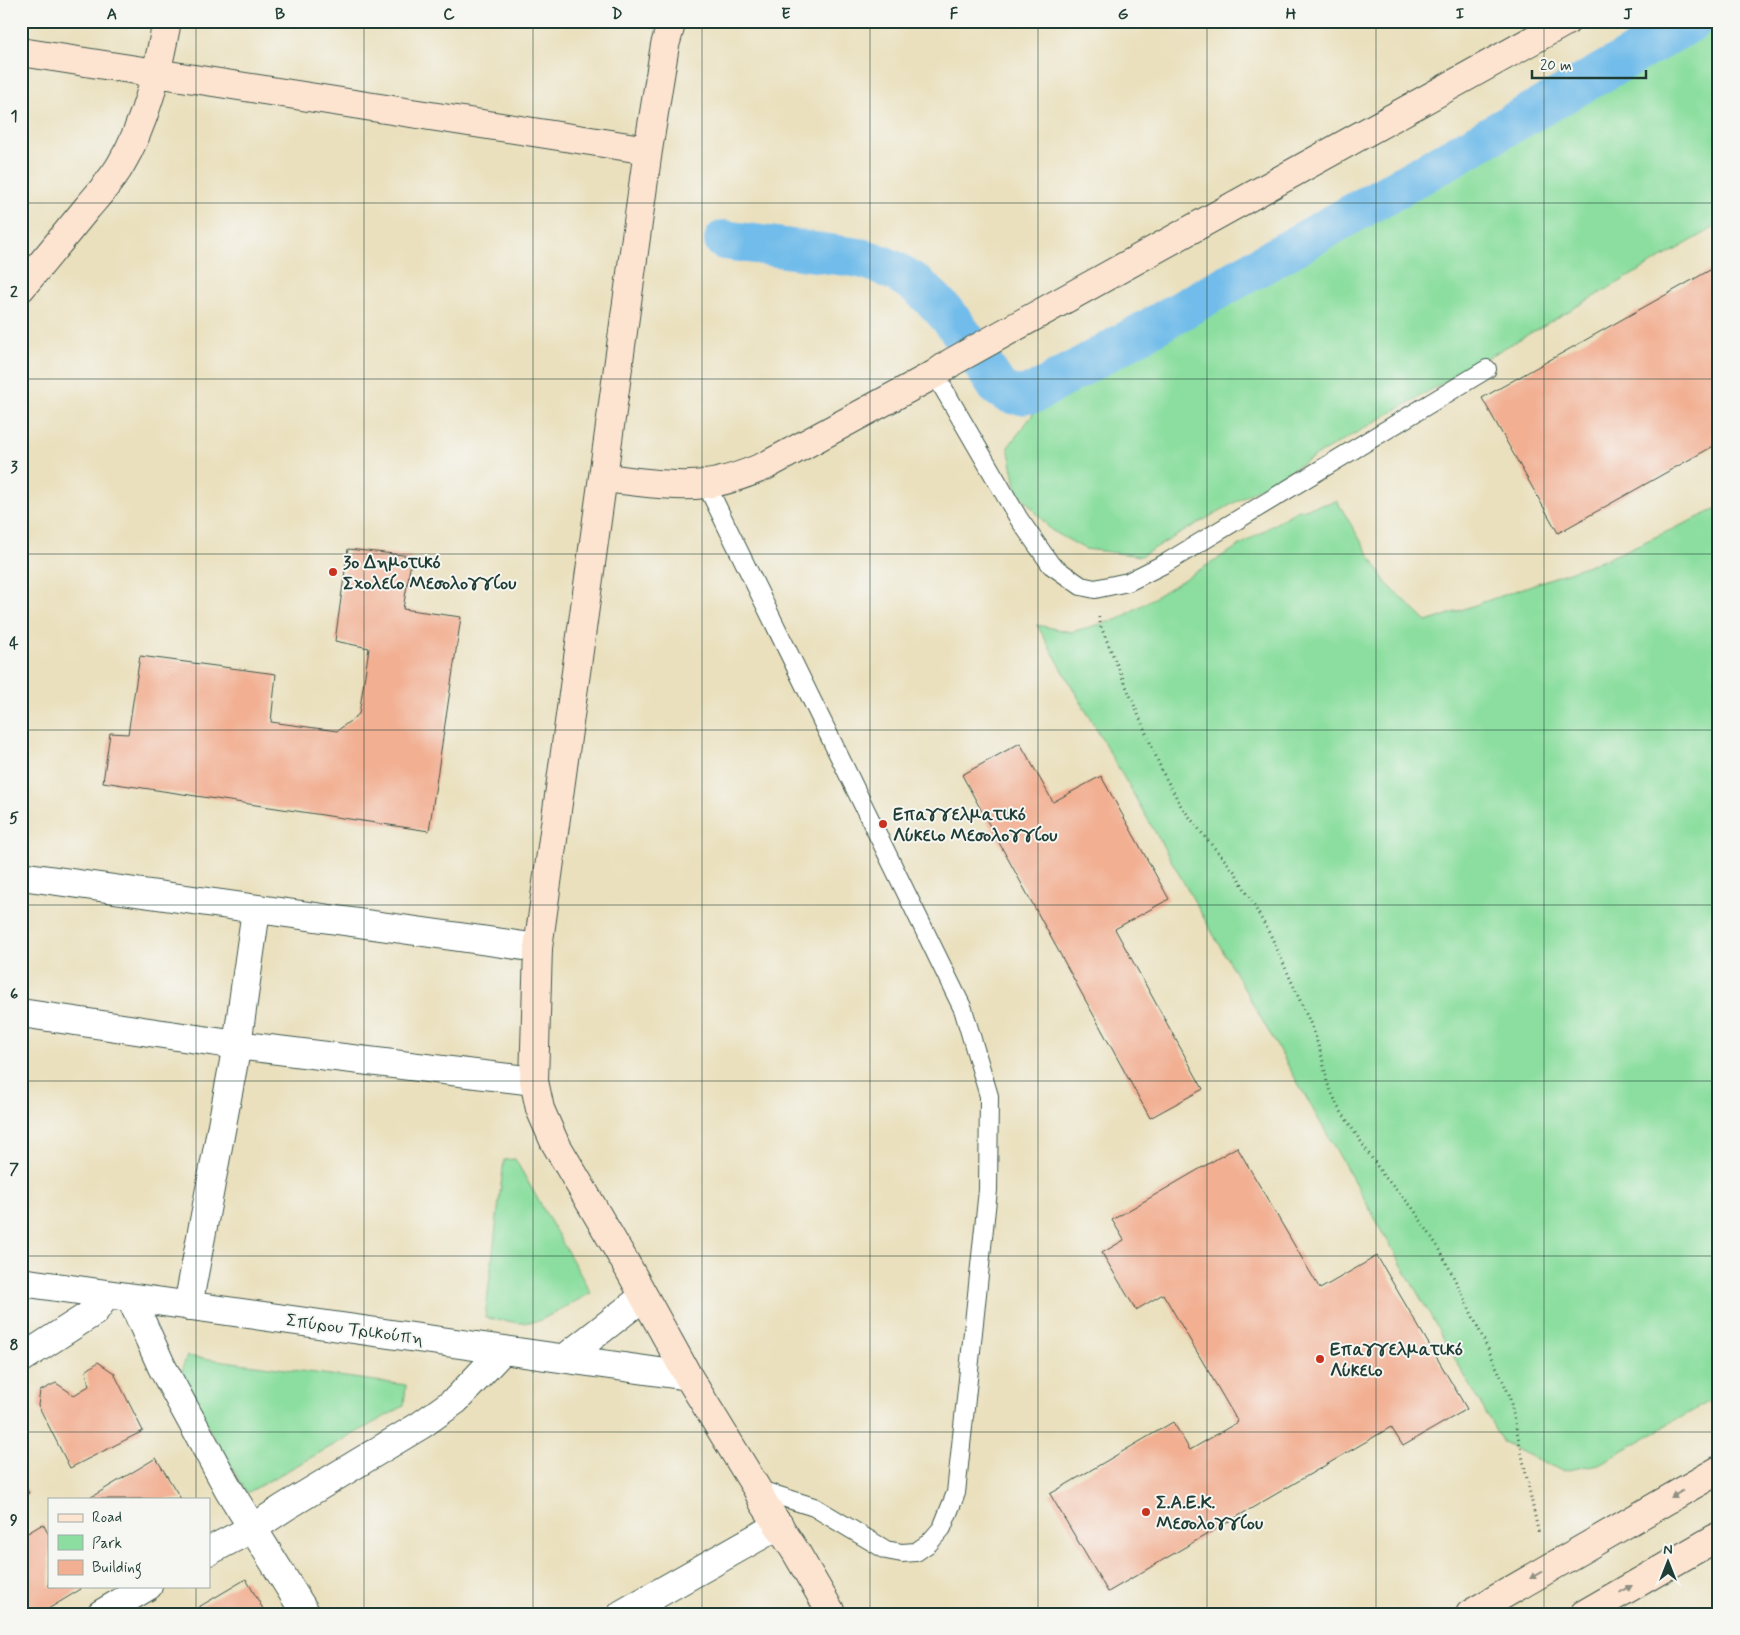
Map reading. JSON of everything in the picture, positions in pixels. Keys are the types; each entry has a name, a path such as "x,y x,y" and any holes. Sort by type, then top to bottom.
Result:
{"street":[{"path":"21,288 119,168 140,124 156,73 167,21"},
{"path":"672,21 666,45 648,150 538,948 534,1081 540,1109 554,1141 625,1262 688,1376 832,1614"},
{"path":"604,478 673,484 706,484 750,473 765,466 1566,21"},
{"path":"21,52 648,150"},
{"path":"21,876 538,948"},
{"path":"188,1306 237,1045 256,910"},
{"path":"21,1013 237,1045 534,1081"},
{"name":"Σπύρου Τρικούπη","path":"21,1282 688,1376"},
{"path":"21,1359 119,1296 162,1367 229,1490 306,1614"},
{"path":"565,1358 644,1297"},
{"path":"210,1550 253,1528 421,1425 456,1400 503,1350"},
{"path":"1470,1614 1719,1470"},
{"path":"622,1614 779,1525"},
{"path":"1584,1614 1719,1536"},
{"path":"101,1614 145,1588"}],"lane":[{"path":"944,368 1019,519 1051,565 1081,586 1095,589 1128,582 1166,563 1488,369"},
{"path":"706,484 963,1009 989,1096 988,1190 956,1493 942,1528 930,1544 916,1552 902,1553 886,1550 814,1507 757,1489"}],"path":[{"path":"1095,589 1101,627 1163,773 1181,806 1204,837 1235,872 1252,901 1271,936 1312,1028 1322,1057 1327,1082 1338,1107 1383,1174 1412,1208 1440,1250 1509,1394 1547,1569"}],"green space":[{"path":"1719,26 1719,225 1141,556 1085,549 1051,530 1017,490 1008,447 1034,413"},
{"path":"1337,501 1386,583 1427,622 1611,557 1719,508 1719,1396 1599,1464 1562,1471 1503,1443 1037,625 1071,632 1119,619 1296,511"},
{"path":"515,1159 591,1293 539,1321 521,1323 485,1318 504,1160"},
{"path":"187,1356 406,1385 404,1406 247,1493 181,1381 183,1366"}],"building":[{"path":"1719,265 1719,443 1558,533 1482,398"},
{"name":"3ο Δημοτικό Σχολείο Μεσολογγίου","path":"348,549 412,556 403,609 461,617 429,831 103,782 110,733 128,734 140,656 276,674 271,722 337,731 359,714 369,648 335,641"},
{"path":"1020,743 1053,802 1101,776 1169,899 1115,929 1203,1089 1150,1118 962,775"},
{"name":"Επαγγελματικό Λύκειο","path":"1237,1147 1320,1289 1377,1256 1467,1409 1403,1446 1391,1427 1108,1592 1050,1494 1173,1422 1190,1450 1238,1422 1163,1294 1136,1310 1102,1253 1124,1240 1112,1220"},
{"path":"98,1362 114,1373 143,1431 70,1468 38,1405 40,1391 56,1383 74,1395 89,1386 86,1371"},
{"path":"156,1458 180,1498 90,1498"},
{"path":"21,1481 29,1493 21,1498"},
{"path":"43,1524 48,1533 48,1588 81,1589 40,1614 21,1614 21,1537"},
{"path":"246,1579 266,1614 187,1614"}],"waterway":[{"path":"724,240 860,258 884,266 906,277 941,308 970,345 1001,390 1015,395 1035,393 1693,21"}],"place":[{"name":"3ο Δημοτικό Σχολείο Μεσολογγίου","path":"333,572"},
{"name":"Επαγγελματικό Λύκειο Μεσολογγίου","path":"883,824"},
{"name":"Επαγγελματικό Λύκειο","path":"1320,1359"},
{"name":"Σ.Α.Ε.Κ. Μεσολογγίου","path":"1146,1512"}]}
